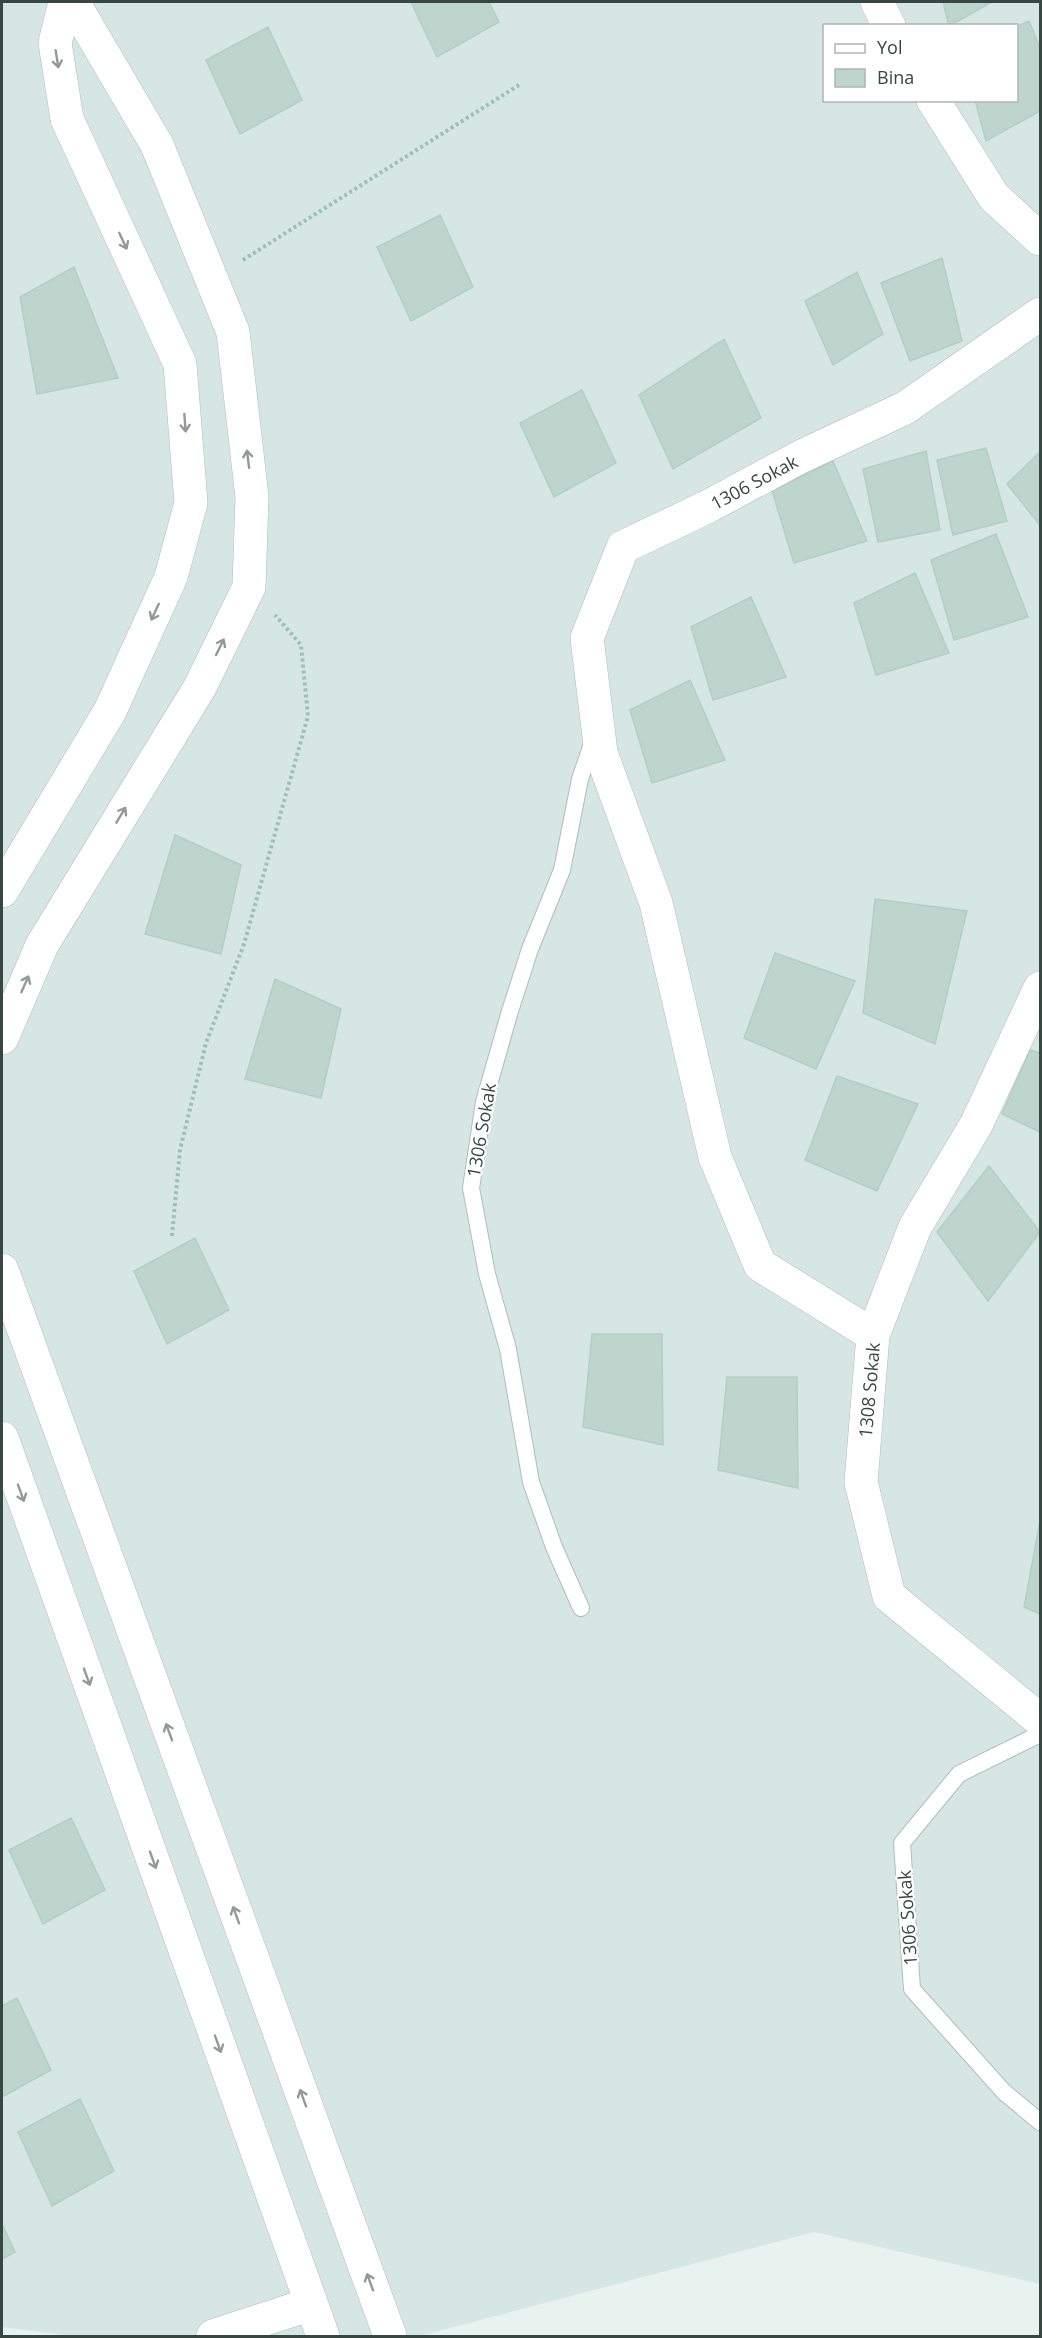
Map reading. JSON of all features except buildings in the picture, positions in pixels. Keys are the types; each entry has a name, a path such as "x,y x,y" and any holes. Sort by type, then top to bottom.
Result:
{"street":[{"path":"2,891 110,711 171,577 191,503 180,364 67,119 55,42 65,2"},
{"path":"2,1038 42,945 200,687 249,587 252,497 233,332 157,145 73,2"},
{"path":"877,2 889,24"},
{"path":"934,102 994,197 1041,239"},
{"name":"1306 Sokak","path":"873,1335 760,1265 715,1157 656,903 601,753 587,638 623,547 707,507 800,457 905,408 1041,314"},
{"name":"1308 Sokak","path":"1041,988 976,1125 915,1227 873,1335 861,1482 889,1596 1041,1720"},
{"path":"2,1270 390,2337"},
{"path":"2,1438 323,2337"},
{"path":"231,2334 311,2304"}],"lane":[{"name":"1306 Sokak","path":"581,1608 554,1547 531,1482 508,1349 487,1274 471,1188 484,1102 530,949 562,870 580,779 598,725"},
{"name":"1306 Sokak","path":"1041,1734 959,1774 902,1844 912,1989 1004,2092 1041,2122"}],"path":[{"path":"212,280 519,85"},
{"path":"172,1236 180,1150 206,1043 243,944 308,716 301,645 249,587"}],"shaded area":[{"path":"2,2 1040,2 1040,2284 814,2232 420,2336 72,2336 2,2327"}]}
